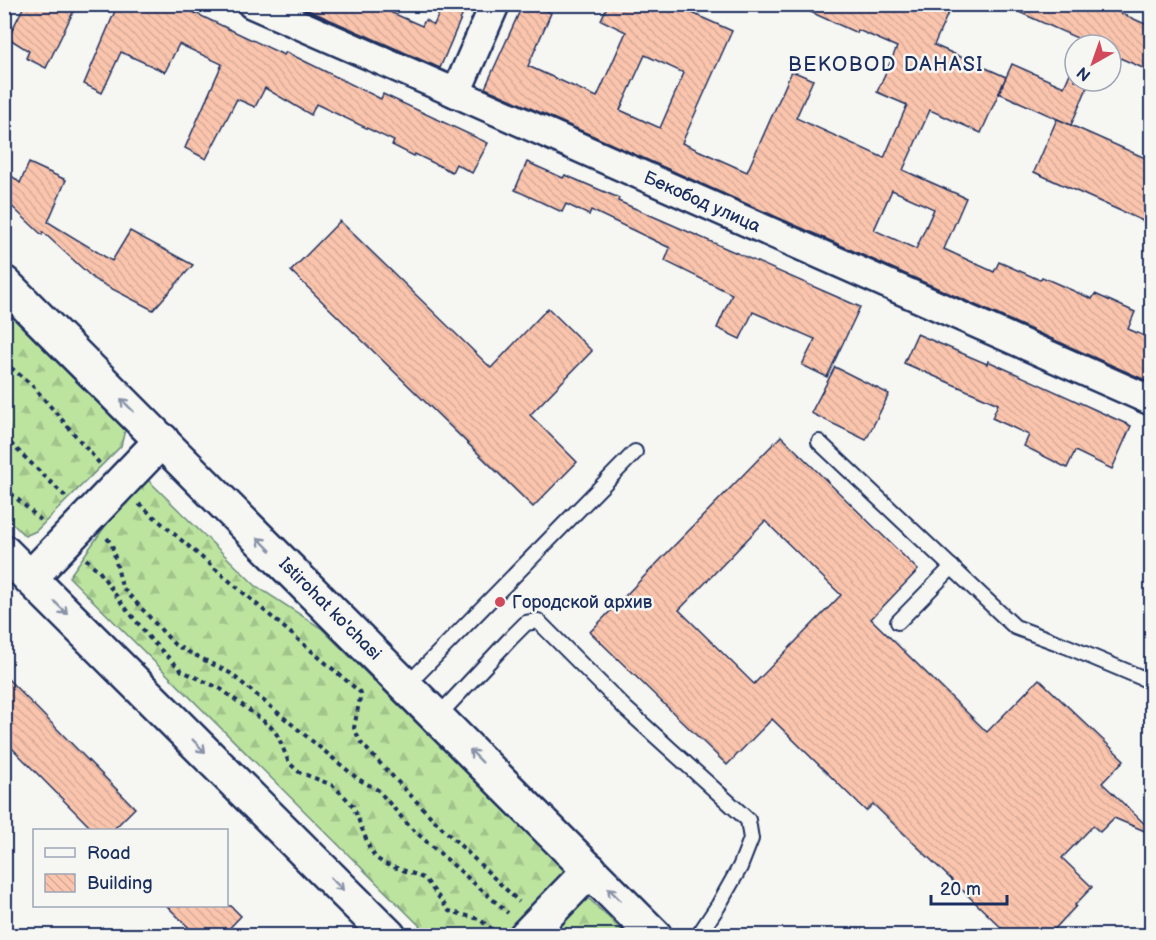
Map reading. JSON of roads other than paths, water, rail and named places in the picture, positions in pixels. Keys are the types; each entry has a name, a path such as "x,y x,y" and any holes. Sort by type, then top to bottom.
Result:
{"main road":[{"name":"Istirohat ko'chasi","path":"4,283 655,936"},
{"path":"30,578 162,440"},
{"path":"4,552 389,936"},
{"path":"520,918 590,870"}],"street":[{"name":"Бекобод улица","path":"252,4 1152,401"},
{"path":"456,93 495,4"}],"lane":[{"path":"819,442 1015,627 1152,682"},
{"path":"406,686 635,452"},
{"path":"898,622 952,567"},
{"path":"438,717 526,623 538,621 626,709 748,820 752,839 740,867 698,936"}],"place":[{"name":"Городской архив","path":"500,602"}],"district":[{"name":"BEKOBOD DAHASI","path":"886,65"}]}
